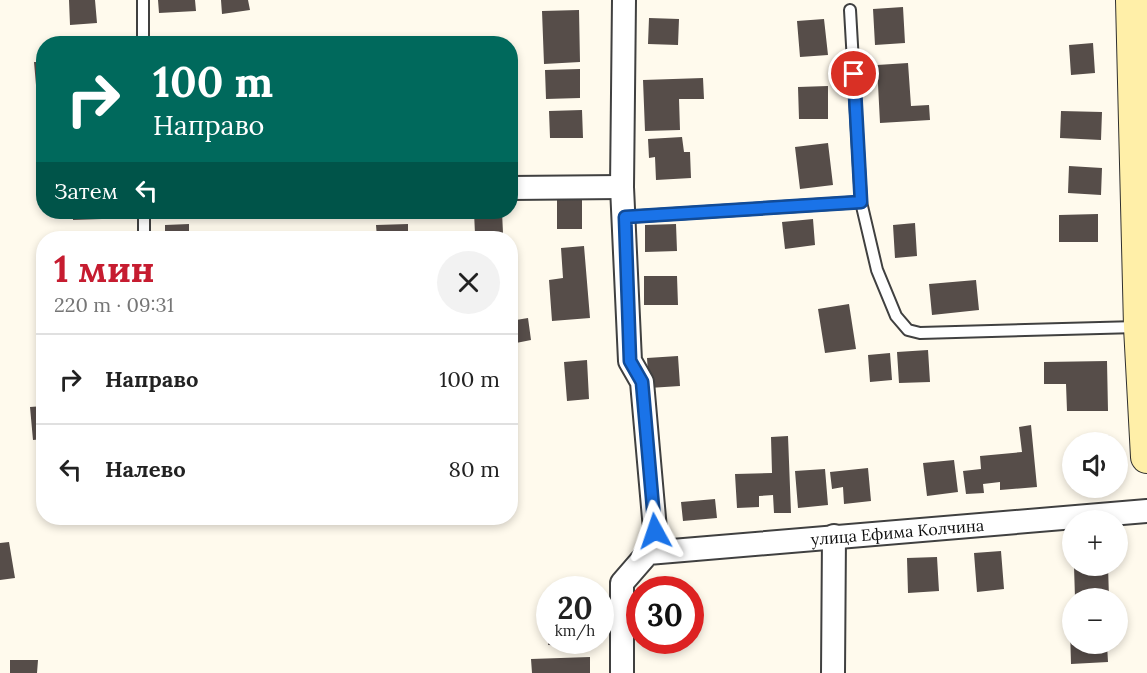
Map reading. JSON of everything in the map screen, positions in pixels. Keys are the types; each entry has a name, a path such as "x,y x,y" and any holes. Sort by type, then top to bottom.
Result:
{"main road":[{"path":"1132,0 1140,327 1147,457"}],"street":[{"path":"622,673 622,583 652,553 642,382 630,361 622,187 624,0"},
{"path":"518,188 622,187"},
{"name":"улица Ефима Колчина","path":"652,553 1147,511"},
{"path":"833,673 834,536"}],"lane":[{"path":"143,0 143,36"},
{"path":"850,10 861,202 877,270 896,316 908,330 920,333 1140,327"},
{"path":"625,217 861,202"}],"building":[{"path":"69,0 95,0 97,23 70,25"},
{"path":"158,0 195,0 196,11 159,13"},
{"path":"221,0 248,0 250,10 222,14"},
{"path":"903,7 905,43 875,45 873,9"},
{"path":"579,10 580,62 544,64 542,11"},
{"path":"649,18 679,19 678,45 648,44"},
{"path":"824,19 828,55 800,57 797,21"},
{"path":"1093,43 1095,73 1071,75 1069,45"},
{"path":"34,62 36,62 36,85"},
{"path":"908,63 911,106 929,105 930,120 880,123 877,65"},
{"path":"580,69 580,98 546,99 545,70"},
{"path":"703,78 704,99 679,99 680,130 645,131 643,80"},
{"path":"828,86 828,119 799,119 798,87"},
{"path":"582,110 583,138 550,138 549,111"},
{"path":"1061,111 1102,112 1101,140 1060,138"},
{"path":"682,137 684,152 690,152 691,178 656,180 655,157 649,158 648,139"},
{"path":"828,143 833,185 800,189 795,147"},
{"path":"1069,166 1102,168 1101,195 1068,193"},
{"path":"557,198 582,198 582,229 557,229"},
{"path":"1098,214 1098,242 1059,242 1059,215"},
{"path":"474,219 502,219 503,231 475,231"},
{"path":"813,219 815,245 785,249 782,222"},
{"path":"915,223 917,256 895,258 893,225"},
{"path":"189,224 189,231 165,231 165,225"},
{"path":"408,224 408,231 376,231 376,225"},
{"path":"676,224 677,251 645,252 645,225"},
{"path":"584,246 590,318 552,321 549,280 563,278 561,248"},
{"path":"644,276 677,276 678,305 644,305"},
{"path":"976,280 979,310 932,315 929,284"},
{"path":"849,304 856,349 825,353 818,309"},
{"path":"528,318 531,340 518,343 518,320"},
{"path":"928,350 930,382 899,383 897,352"},
{"path":"890,353 892,380 870,382 868,355"},
{"path":"678,356 680,386 649,388 647,358"},
{"path":"587,360 589,399 567,401 564,362"},
{"path":"1107,361 1108,411 1067,411 1066,384 1044,384 1044,362"},
{"path":"30,407 36,407 36,440 33,440"},
{"path":"1031,425 1037,487 1000,490 1000,482 983,484 984,493 966,494 963,471 981,469 980,456 1022,452 1019,427"},
{"path":"788,436 791,513 774,513 773,495 759,496 759,507 737,508 735,474 772,473 771,437"},
{"path":"954,460 958,492 927,496 923,463"},
{"path":"868,468 871,501 844,504 843,487 832,489 830,472"},
{"path":"825,469 828,505 798,508 795,471"},
{"path":"715,499 717,518 683,521 681,502"},
{"path":"9,542 15,578 0,580 0,543"},
{"path":"1001,551 1004,589 977,592 974,553"},
{"path":"937,557 939,591 908,593 907,558"},
{"path":"1074,576 1108,576 1109,588 1075,588"},
{"path":"1071,654 1108,654 1108,662 1071,664"},
{"path":"590,657 590,673 532,673 531,659"},
{"path":"10,660 38,660 37,673 10,673"}],"route":[{"path":"655,531 642,382 630,361 625,217 861,202 854,74"}]}
